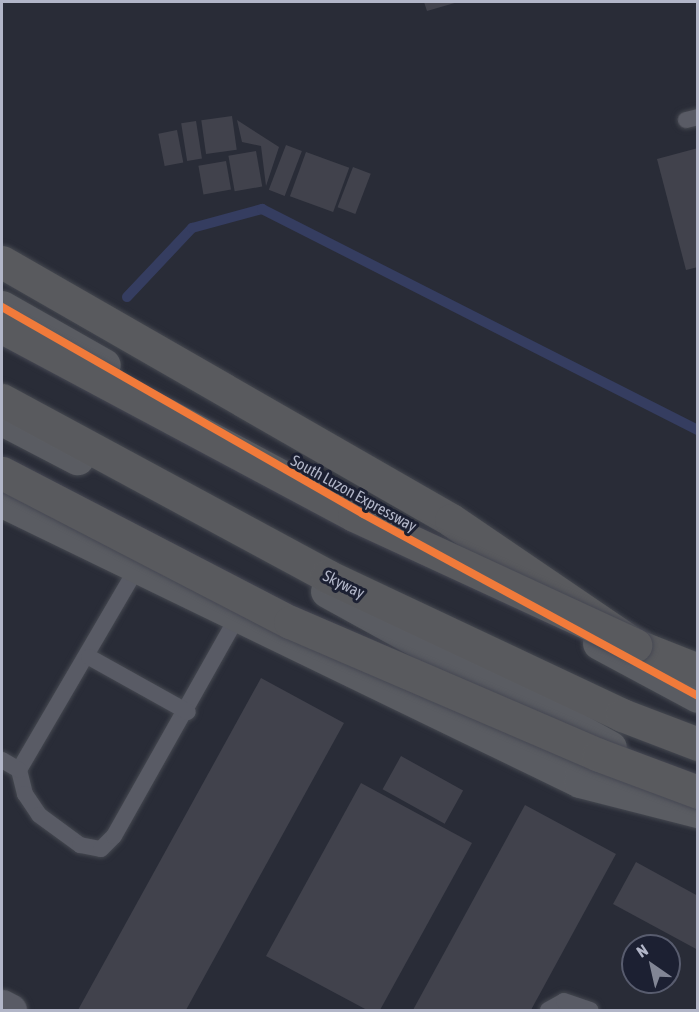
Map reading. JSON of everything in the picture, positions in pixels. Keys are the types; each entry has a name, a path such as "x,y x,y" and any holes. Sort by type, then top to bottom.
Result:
{"highway":[{"path":"2,262 451,520 635,645"},
{"name":"South Luzon Expressway","path":"2,307 363,514 698,696"},
{"path":"2,327 354,515 635,645 698,669"},
{"name":"Skyway","path":"2,399 327,576 622,715 698,744"},
{"path":"2,419 138,487 698,793"},
{"path":"2,473 290,622 599,755 698,793"},
{"path":"2,501 237,618 580,781 698,811"}],"street":[{"path":"2,1006 10,1011"}],"lane":[{"path":"19,770 89,657 137,568"},
{"path":"2,760 19,770 25,794 39,815 80,845 101,849 188,712 237,618"},
{"path":"89,657 188,712"},
{"path":"548,1011 564,1001 590,1011"}],"building":[{"path":"424,2 458,2 427,11"},
{"path":"232,116 237,150 206,154 201,120"},
{"path":"237,120 279,147 266,186 261,146 242,142"},
{"path":"196,121 202,159 187,161 181,123"},
{"path":"177,130 183,162 165,166 158,134"},
{"path":"286,145 302,151 285,196 269,190"},
{"path":"698,148 698,267 686,270 657,159"},
{"path":"256,151 262,186 235,191 228,156"},
{"path":"306,152 349,168 333,212 290,196"},
{"path":"226,161 231,190 203,194 198,166"},
{"path":"353,167 371,174 355,214 338,207"},
{"path":"261,678 344,723 186,1010 78,1010"},
{"path":"401,756 463,790 445,824 383,789"},
{"path":"361,783 472,843 380,1010 367,1010 266,956"},
{"path":"525,805 616,854 531,1010 413,1010"},
{"path":"636,862 698,896 698,950 681,941 681,934 668,934 613,904"}],"waterway":[{"path":"127,297 192,228 262,209 698,430"}],"cycle path":[{"path":"2,307 363,514 698,696"}]}
